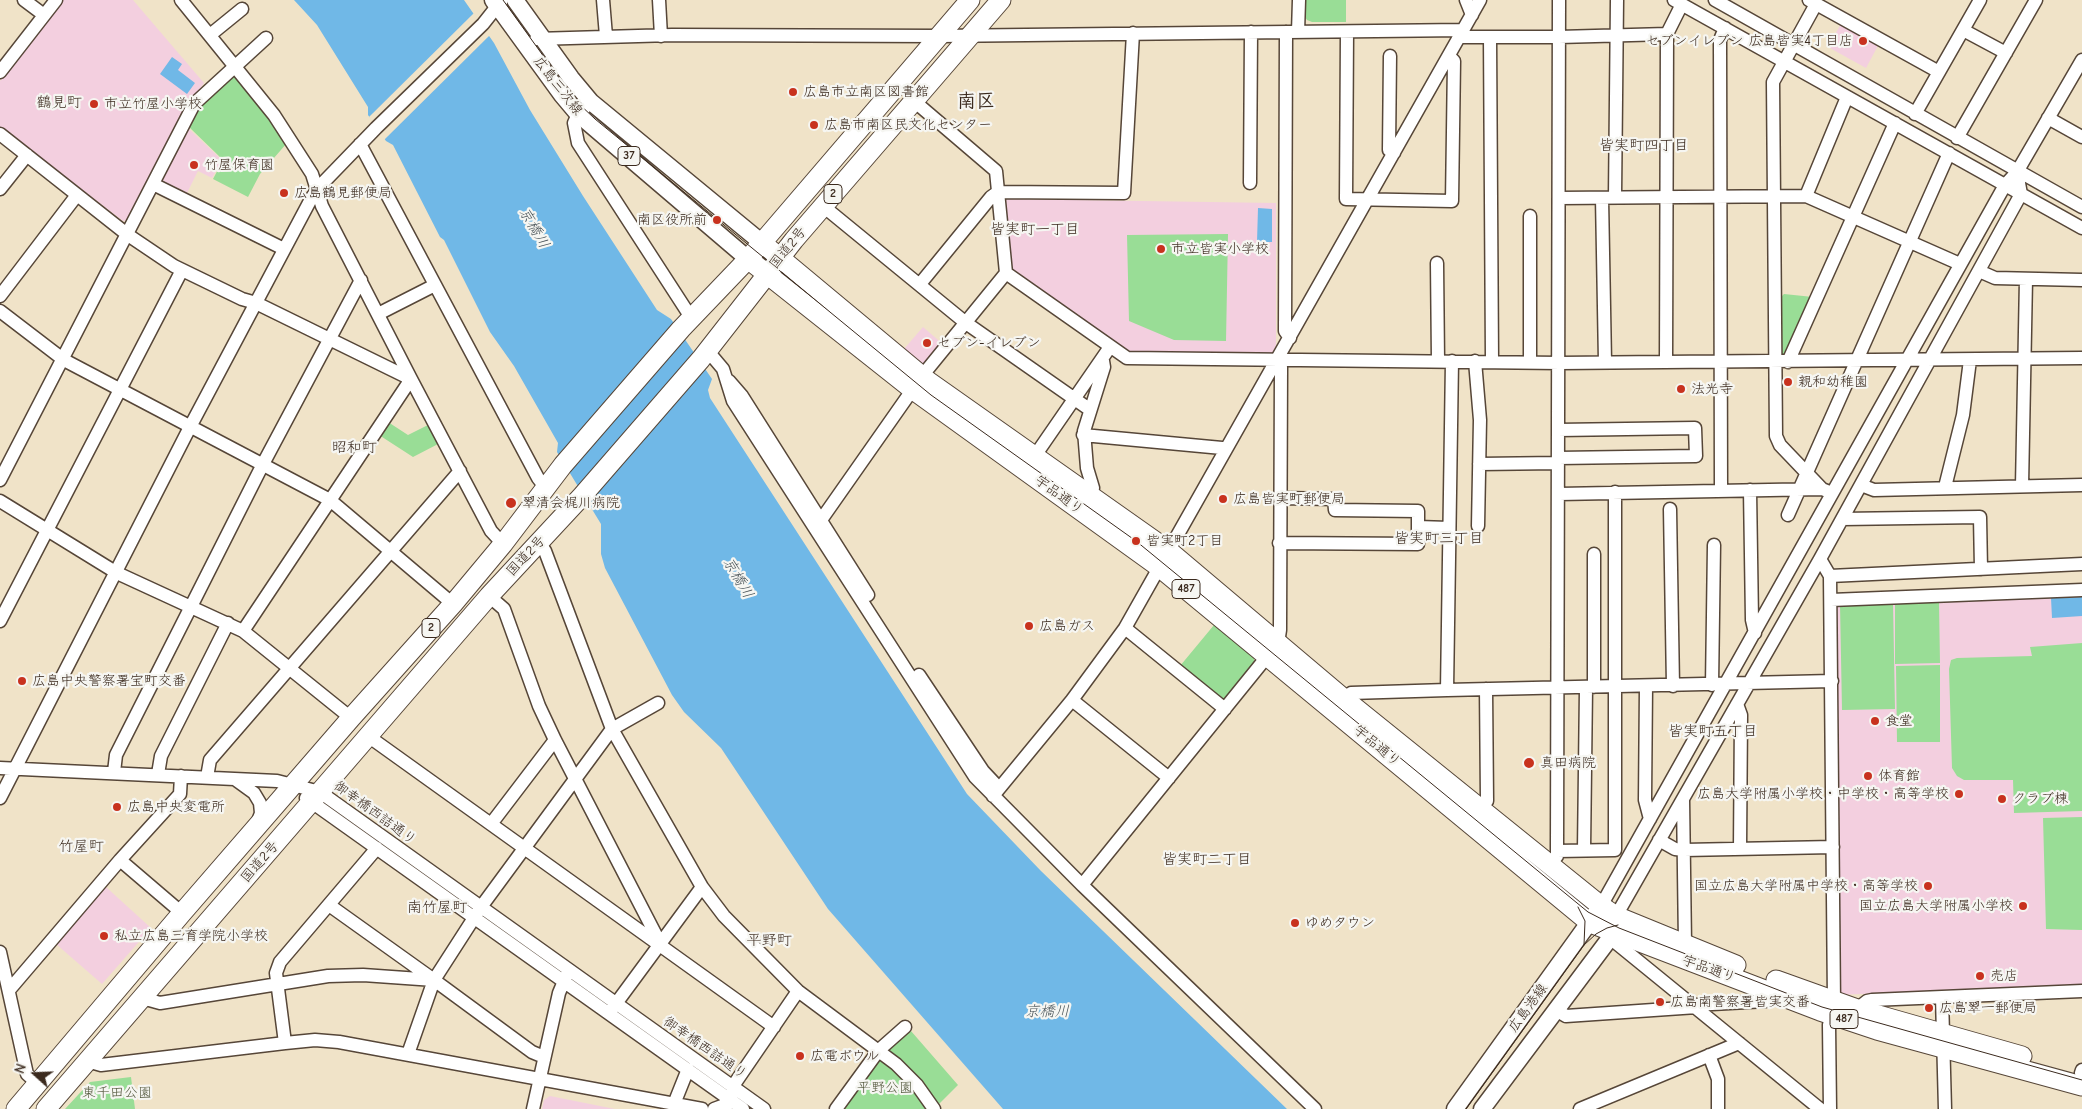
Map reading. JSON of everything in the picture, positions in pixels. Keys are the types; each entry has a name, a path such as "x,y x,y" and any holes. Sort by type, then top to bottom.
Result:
{"highway":[{"name":"国道2号","path":"16,1108 252,832 453,604 503,544 563,465 687,324 748,259 970,0"},
{"name":"国道2号","path":"46,1109 489,596 582,496 704,354 768,274 779,257 1001,0"},
{"name":"宇品通り","path":"761,242 917,383"},
{"name":"宇品通り","path":"748,259 917,383 1164,559"},
{"name":"宇品通り","path":"1030,464 1089,495 1273,649 1590,923 1610,923 1685,944 1833,1008 1857,1009 1945,1041"},
{"name":"宇品通り","path":"1273,649 1343,698 1479,809 1553,858 1610,923 1774,993 1833,1008 1945,1041 2082,1075"}],"main road":[{"name":"広島三次線","path":"515,0 571,78 591,102 761,242"},
{"name":"広島三次線","path":"498,2 562,95 578,114 748,259"},
{"name":"広島港線","path":"1455,1109 1590,923"},
{"name":"広島港線","path":"1482,1109 1556,1010 1610,923"}],"street":[{"path":"24,0 44,15"},
{"path":"0,72 56,0"},
{"path":"181,0 274,115 312,174 318,188 322,206 411,379 491,531 503,544"},
{"path":"603,0 606,36"},
{"path":"659,0 661,36"},
{"path":"1290,338 1285,331 1292,32 1299,0"},
{"path":"1466,0 1472,15"},
{"path":"996,792 1072,700 1125,628 1480,0"},
{"path":"1559,0 1559,688 1553,858 1584,850 1615,850 1617,687 1615,492"},
{"path":"1615,197 1617,0"},
{"path":"1715,0 2082,207"},
{"path":"1915,114 1980,0"},
{"path":"1957,138 2036,0"},
{"path":"0,798 117,573 190,427 318,188 376,128 483,24 498,2"},
{"path":"1666,362 1667,34 1678,2 2082,228"},
{"path":"1827,491 1805,472 1780,445 1776,436 1782,361 1773,195 1773,82 1813,2 1939,72"},
{"path":"210,35 242,9"},
{"path":"1721,490 1720,40 1725,28"},
{"path":"1963,30 2006,53"},
{"path":"524,41 606,36 939,36 1251,32 1461,34 1490,37 1559,38 1667,34"},
{"path":"1250,183 1251,32"},
{"path":"1347,32 1346,199 1366,201 1452,201 1454,61 1449,56"},
{"path":"920,284 990,197 998,192 1124,193 1132,33"},
{"path":"1490,37 1492,361"},
{"path":"0,480 64,360 194,104 266,38"},
{"path":"1390,56 1389,150 1394,153"},
{"path":"1610,923 1650,819 1755,633 1827,491 1907,360 2005,184 2017,172 2082,60"},
{"path":"1806,196 1847,96"},
{"path":"821,520 917,383 1006,273 996,171 914,101"},
{"path":"591,102 578,114 574,123 578,142 687,324"},
{"path":"2048,118 2082,137"},
{"path":"1782,361 1853,217 1895,123"},
{"path":"0,134 128,235 182,270 242,300 256,303 328,340 411,379"},
{"path":"360,144 538,478 545,487"},
{"path":"1788,515 1805,472 1950,154"},
{"path":"0,189 27,155"},
{"path":"1610,923 1820,559 2021,194 2017,172"},
{"path":"152,184 284,249"},
{"path":"0,296 77,195"},
{"path":"1559,198 1806,196 1960,264"},
{"path":"1602,198 1605,362"},
{"path":"823,206 966,323 1089,409"},
{"path":"1530,216 1530,362"},
{"path":"1437,263 1438,361"},
{"path":"0,622 118,390 182,270"},
{"path":"1979,270 1995,278 2082,280"},
{"path":"1006,273 1127,358 1560,363 1929,361 2082,358"},
{"path":"2022,486 2026,279"},
{"path":"114,772 116,755 263,464 361,280"},
{"path":"378,314 435,285"},
{"path":"0,311 64,360 330,500 453,604"},
{"path":"1030,464 1110,347"},
{"path":"704,354 723,369 733,401 965,762 996,792 1082,885 1315,1109"},
{"path":"1089,495 1093,488 1087,468 1083,435 1089,409 1104,367 1102,359"},
{"path":"1082,885 1273,649 1280,630 1281,367 1278,360"},
{"path":"1945,487 1964,415 1970,360"},
{"path":"1447,690 1452,361"},
{"path":"1476,361 1480,420 1478,526"},
{"path":"726,377 742,396 996,792"},
{"path":"243,630 411,379"},
{"path":"1479,464 1696,456 1695,428 1558,430"},
{"path":"1083,435 1225,451"},
{"path":"207,777 210,760 460,471"},
{"path":"1861,485 1874,490 2082,485"},
{"path":"1559,494 1799,489 1827,491"},
{"path":"1750,490 1752,620 1755,633"},
{"path":"1280,498 1334,499 1335,510 1418,512 1418,544 1280,542"},
{"path":"0,501 117,573 243,630 290,666 351,718"},
{"path":"1670,510 1673,686"},
{"path":"1842,519 1980,516 1981,568"},
{"path":"1418,528 1449,528"},
{"path":"539,542 545,551 612,729 702,887 724,916 798,991 879,1050 909,1077 934,1109"},
{"path":"1712,685 1714,545"},
{"path":"1584,850 1594,554"},
{"path":"1820,559 1830,576 1831,600 1833,1008 1829,1025 1830,1109"},
{"path":"1830,576 2082,564"},
{"path":"1831,600 2082,590"},
{"path":"489,596 504,609 539,706 554,740 660,944"},
{"path":"158,774 161,756 228,622"},
{"path":"1125,628 1226,709"},
{"path":"1343,698 1351,693 1832,681"},
{"path":"1646,686 1645,800 1650,819"},
{"path":"1479,809 1487,801 1486,689"},
{"path":"1072,700 1168,778"},
{"path":"408,1054 434,980 478,912 612,729 658,703"},
{"path":"1737,704 1741,715 1740,850"},
{"path":"368,736 774,1027"},
{"path":"491,824 554,740"},
{"name":"御幸橋西詰通り","path":"0,768 277,781 293,786 316,798 613,1009 733,1086 764,1109"},
{"path":"10,989 120,860 180,794 181,776"},
{"path":"233,779 254,792 260,803 261,813 252,832"},
{"name":"御幸橋西詰通り","path":"316,798 377,848 478,912"},
{"path":"1683,798 1685,944"},
{"path":"1659,840 1675,849 1684,850 1833,847"},
{"path":"285,1043 276,973 280,962 377,848"},
{"path":"120,860 182,913"},
{"path":"613,1009 702,887"},
{"path":"328,905 532,1052 544,1057"},
{"path":"1610,923 1696,1006 1820,1109"},
{"path":"0,952 10,989 27,1074 37,1083"},
{"path":"142,998 160,1003 328,976 363,975 434,980"},
{"path":"533,1109 544,1057 566,975"},
{"path":"714,1109 735,1107 733,1086 798,991"},
{"path":"1857,1009 1867,1001 2082,991"},
{"path":"1556,1010 1566,1016 1766,1001 1774,993"},
{"path":"1942,997 1945,1041 1945,1109"},
{"name":"御幸橋西詰通り","path":"613,1009 735,1107"},
{"path":"836,1109 879,1050 905,1027"},
{"path":"87,1061 101,1065 315,1040 339,1042 408,1054 702,1109"},
{"path":"1580,1109 1739,1043"},
{"path":"1709,1055 1718,1079 1718,1109"},
{"path":"674,1104 688,1070"}],"shaded area":[{"name":"市立竹屋小学校","path":"62,0 133,0 204,83 183,113 128,220 123,221 0,127 0,81"},
{"path":"1842,22 1880,42 1866,68 1828,47"},
{"name":"竹屋保育園","path":"188,128 222,160 212,178 198,171 187,193 164,182 162,178"},
{"name":"市立皆実小学校","path":"1007,199 1276,203 1276,345 1272,355 1132,353 1013,272 1010,267 1004,204"},
{"path":"923,327 944,345 926,367 904,349"},
{"name":"広島大学附属小学校・中学校・高等学校","path":"2082,593 2082,985 1836,995 1835,603"},
{"name":"私立広島三育学院小学校","path":"106,887 151,928 102,984 56,944"},
{"path":"550,1096 615,1109 542,1109 544,1100"}],"green space":[{"path":"1306,0 1346,0 1346,22 1312,22 1307,20 1305,17"},
{"path":"235,73 287,143 260,174 248,197 213,179 223,160 189,127 200,105"},
{"path":"1228,234 1226,341 1174,340 1129,321 1127,235"},
{"path":"1784,294 1813,297 1787,355 1781,356 1778,300"},
{"path":"388,422 408,435 430,424 440,443 413,457 379,435"},
{"path":"1893,602 1895,709 1842,710 1840,604"},
{"path":"1939,602 1940,663 1895,664 1895,604"},
{"path":"1214,625 1254,658 1254,665 1227,700 1220,700 1180,666"},
{"path":"2082,643 2082,811 2014,813 2013,780 1964,780 1957,776 1952,768 1949,669 1951,660 1957,658 2032,656 2030,647"},
{"path":"1940,665 1940,742 1897,742 1896,666"},
{"path":"2082,817 2082,930 2046,929 2043,818"},
{"path":"911,1031 958,1085 939,1104 918,1077 889,1050"},
{"name":"平野公園","path":"883,1059 899,1072 930,1109 842,1109 878,1060"},
{"name":"東千田公園","path":"131,1077 135,1109 65,1109 90,1082"}],"water":[{"name":"京橋川","path":"294,0 464,0 494,43 530,110 657,310 671,319 712,379 708,390 710,398 967,794 1041,871 1287,1109 1003,1109 828,909 721,748 684,712 672,695 605,568 601,554 601,524 557,452 558,443 514,366 490,332 444,240 440,237 393,145 386,141 368,115 368,107 317,25"},
{"path":"172,57 182,64 178,70 195,83 187,94 160,74"},
{"path":"1258,208 1272,209 1272,242 1257,242"},
{"path":"2082,597 2082,616 2052,618 2051,598"}],"pier":[{"path":"475,12 491,34 384,140 369,117"}],"tram line":[{"path":"503,0 575,100 595,119 931,395 1136,541 1588,912 1619,928 1822,1007 2082,1080"},
{"path":"1578,907 1585,921 1584,945"},
{"path":"1466,1109 1584,945 1596,934 1618,925"}],"place":[{"name":"セブンイレブン 広島皆実4丁目店","path":"1863,41"},
{"name":"広島市立南区図書館","path":"793,92"},
{"name":"市立竹屋小学校","path":"94,104"},
{"name":"広島市南区民文化センター","path":"814,125"},
{"name":"竹屋保育園","path":"194,165"},
{"name":"広島鶴見郵便局","path":"284,193"},
{"name":"南区役所前","path":"717,220"},
{"name":"市立皆実小学校","path":"1161,249"},
{"name":"セブン-イレブン","path":"927,343"},
{"name":"親和幼稚園","path":"1788,382"},
{"name":"法光寺","path":"1681,389"},
{"name":"広島皆実町郵便局","path":"1223,499"},
{"name":"翠清会梶川病院","path":"511,503"},
{"name":"皆実町2丁目","path":"1136,541"},
{"name":"広島ガス","path":"1029,626"},
{"name":"広島中央警察署宝町交番","path":"22,681"},
{"name":"食堂","path":"1875,721"},
{"name":"真田病院","path":"1529,763"},
{"name":"体育館","path":"1868,776"},
{"name":"広島大学附属小学校・中学校・高等学校","path":"1959,794"},
{"name":"クラブ棟","path":"2002,799"},
{"name":"広島中央変電所","path":"117,807"},
{"name":"国立広島大学附属中学校・高等学校","path":"1928,886"},
{"name":"国立広島大学附属小学校","path":"2023,906"},
{"name":"ゆめタウン","path":"1295,923"},
{"name":"私立広島三育学院小学校","path":"104,936"},
{"name":"売店","path":"1980,976"},
{"name":"広島南警察署皆実交番","path":"1660,1002"},
{"name":"広島翠一郵便局","path":"1929,1008"},
{"name":"広電ボウル","path":"800,1056"}],"district":[{"name":"南区","path":"976,102"},
{"name":"鶴見町","path":"59,103"},
{"name":"皆実町四丁目","path":"1644,146"},
{"name":"皆実町一丁目","path":"1035,230"},
{"name":"昭和町","path":"354,448"},
{"name":"皆実町三丁目","path":"1439,539"},
{"name":"皆実町五丁目","path":"1713,732"},
{"name":"竹屋町","path":"81,847"},
{"name":"皆実町二丁目","path":"1207,860"},
{"name":"南竹屋町","path":"437,908"},
{"name":"平野町","path":"769,941"}]}
